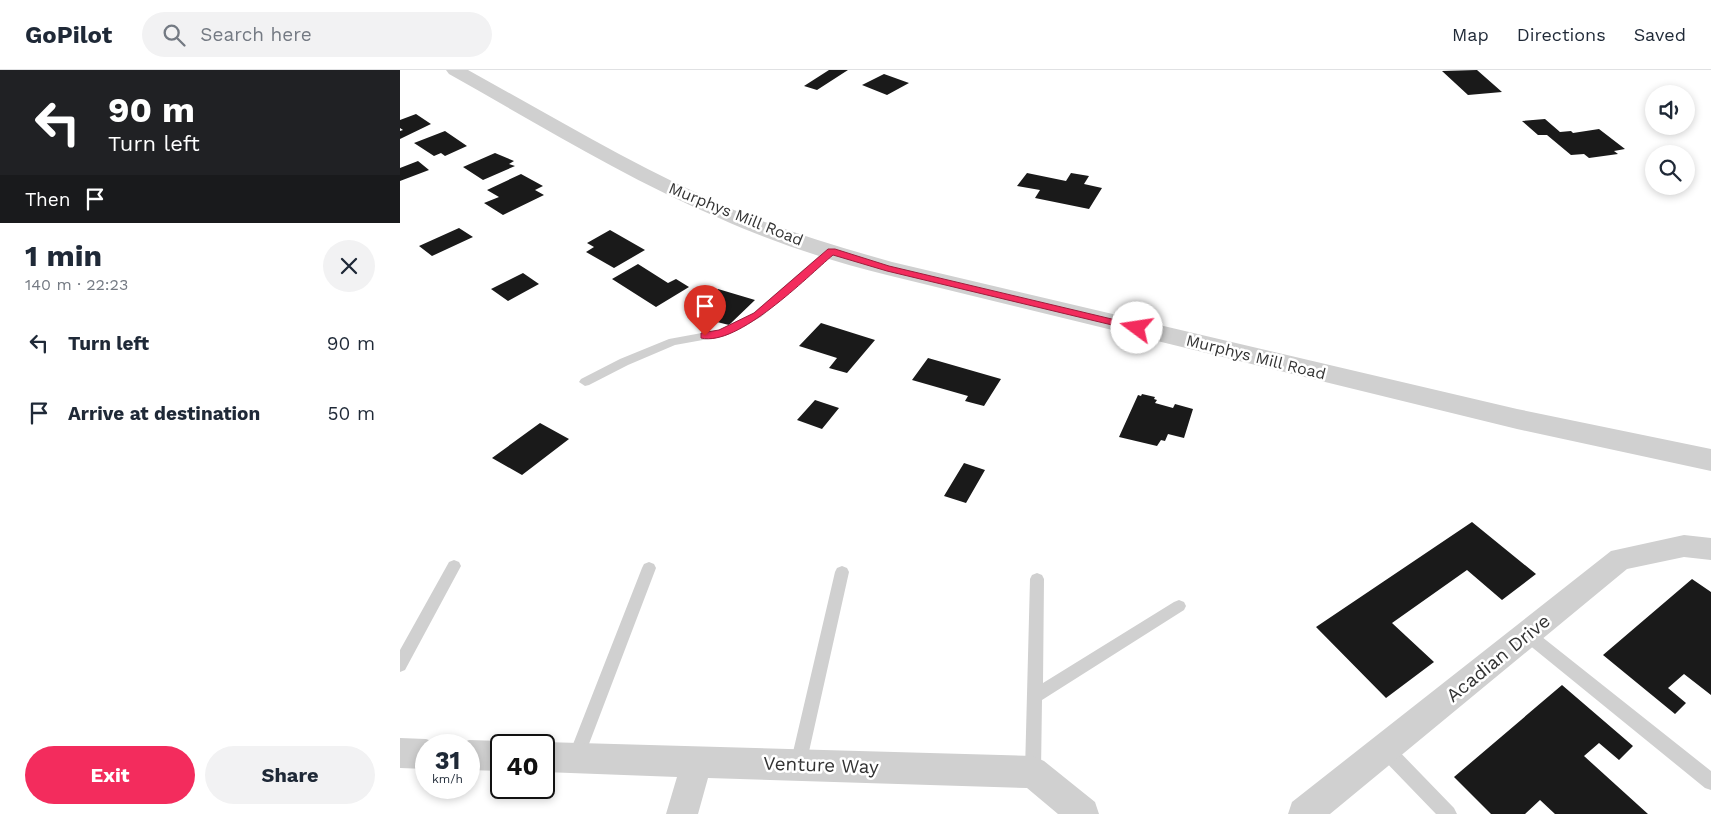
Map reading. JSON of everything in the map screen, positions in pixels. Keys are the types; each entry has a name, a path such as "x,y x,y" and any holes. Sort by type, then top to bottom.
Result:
{"street":[{"name":"Murphys Mill Road","path":"455,70 668,187 727,214 831,251 887,268 1517,419 1711,460"},
{"name":"Acadian Drive","path":"1304,814 1620,560 1684,546 1711,549"},
{"path":"400,753 415,754"},
{"name":"Venture Way","path":"555,757 1033,772"},
{"path":"682,814 697,761"},
{"path":"1033,772 1083,814"}],"lane":[{"path":"585,382 624,362 673,342 721,333 757,315 831,251"},
{"path":"400,664 454,566"},
{"path":"576,758 649,568"},
{"path":"798,765 842,572"},
{"path":"1033,772 1037,579"},
{"path":"1034,697 1179,606"},
{"path":"1527,634 1711,782"},
{"path":"1385,749 1448,814"}],"building":[{"path":"829,70 848,70 817,90 804,86"},
{"path":"1477,70 1502,92 1468,95 1442,71"},
{"path":"884,74 909,83 887,95 862,85"},
{"path":"416,114 431,124 400,139 400,131 403,130 400,128 400,120"},
{"path":"1545,119 1560,132 1571,131 1573,133 1599,129 1625,149 1614,151 1618,154 1589,158 1584,154 1571,155 1547,135 1538,135 1522,121"},
{"path":"445,131 467,146 445,156 441,153 434,156 414,143"},
{"path":"495,153 514,161 509,164 515,166 483,180 463,167"},
{"path":"418,161 429,170 400,181 400,168"},
{"path":"1027,173 1066,181 1071,173 1089,176 1084,184 1102,188 1089,209 1035,198 1040,190 1017,186"},
{"path":"521,174 543,186 535,190 544,195 503,215 484,203 499,197 487,190"},
{"path":"459,228 473,237 432,256 419,246"},
{"path":"610,230 645,250 614,268 586,252 594,247 587,243"},
{"path":"638,264 668,283 676,279 689,287 656,307 612,279"},
{"path":"523,273 539,284 508,301 491,289"},
{"path":"718,289 755,300 729,325 713,321 720,315 698,308"},
{"path":"821,323 875,340 847,373 829,368 837,358 799,346"},
{"path":"928,358 1001,379 984,406 965,401 968,396 912,380"},
{"path":"1142,394 1155,397 1154,399 1157,400 1155,403 1173,408 1175,404 1193,409 1184,438 1168,434 1165,441 1161,440 1157,446 1119,437 1138,395 1141,396"},
{"path":"815,400 839,408 822,429 797,420"},
{"path":"540,423 569,439 522,475 492,458"},
{"path":"964,463 985,470 966,503 944,496"},
{"path":"1472,522 1536,574 1502,600 1467,570 1392,623 1434,662 1386,698 1316,627"},
{"path":"1692,579 1711,592 1711,695 1684,674 1668,688 1686,703 1675,714 1603,655"},
{"path":"1562,685 1633,746 1619,760 1599,743 1584,756 1648,814 1555,814 1540,800 1525,814 1491,814 1454,777"}],"route":[{"path":"705,336 721,333 757,315 831,251 887,268 1137,328"}]}
